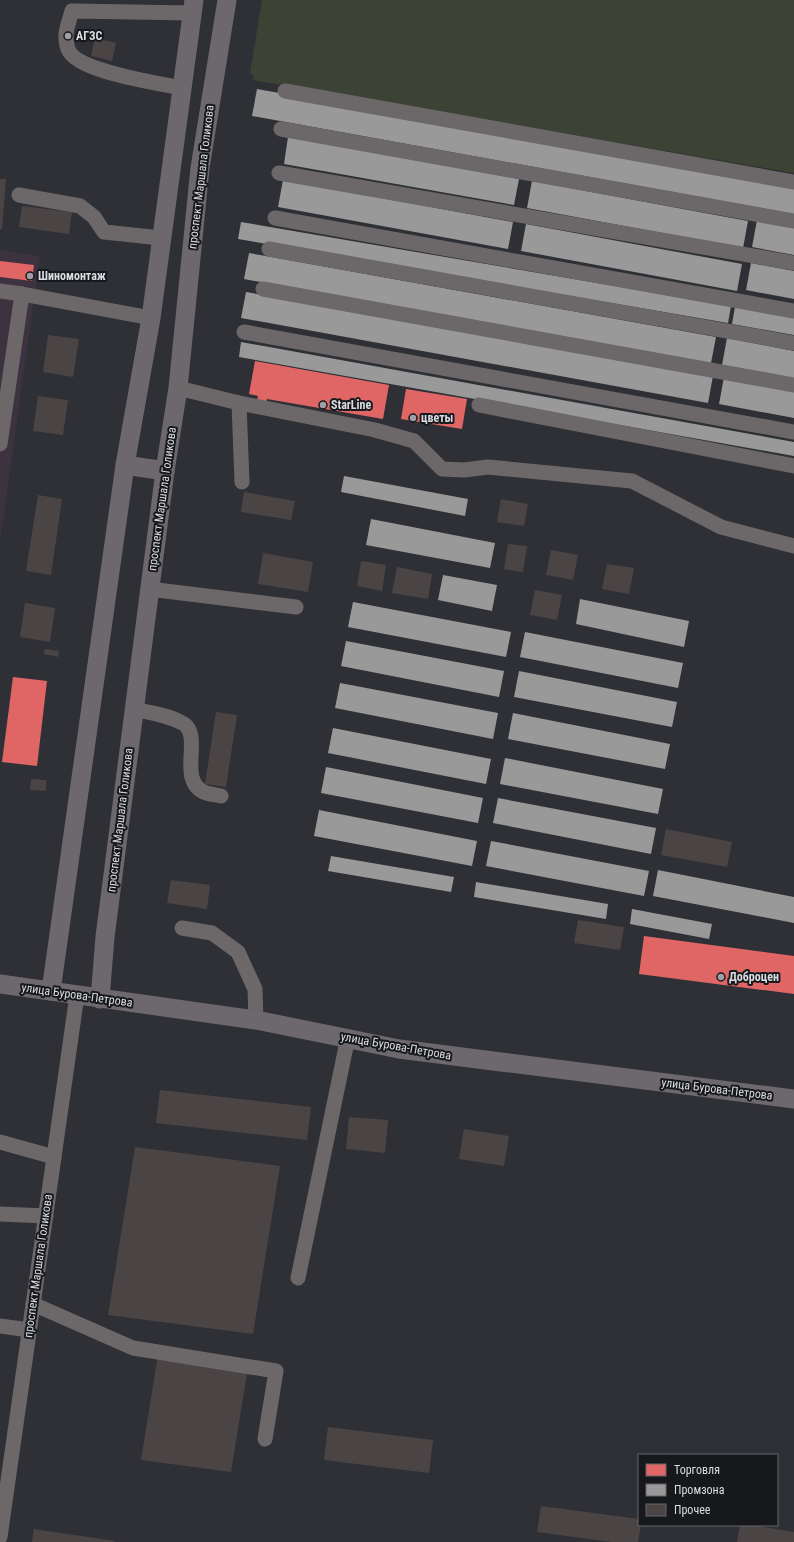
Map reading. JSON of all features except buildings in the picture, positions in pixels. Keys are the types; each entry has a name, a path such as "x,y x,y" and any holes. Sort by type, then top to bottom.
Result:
{"main road":[{"name":"проспект Маршала Голикова","path":"100,999 105,937 134,709 165,471 178,388 200,168 227,0"},
{"path":"51,991 125,465 151,318 193,7"},
{"path":"125,465 165,471"},
{"name":"улица Бурова-Петрова","path":"0,984 256,1020 414,1051 794,1099"}],"street":[{"path":"182,88 112,74 82,63 68,51 65,34 72,11 193,7"},
{"path":"285,91 794,182"},
{"path":"281,129 794,221"},
{"path":"279,173 794,263"},
{"path":"19,196 80,206 94,217 104,232 161,238"},
{"path":"275,218 794,311"},
{"path":"269,249 794,343"},
{"path":"263,288 794,385"},
{"path":"0,291 151,318"},
{"path":"0,444 22,294"},
{"path":"244,332 794,432"},
{"path":"178,388 239,403 368,428 414,441 442,469 464,470 488,467 632,482 721,527 794,546"},
{"path":"239,403 242,482"},
{"path":"479,405 794,466"},
{"path":"150,589 296,607"},
{"path":"134,709 168,717 185,725 192,734 190,769 193,782 204,792 221,796"},
{"path":"182,928 212,933 238,952 255,988 256,1020"},
{"name":"проспект Маршала Голикова","path":"0,1537 4,1476 33,1304 77,995"},
{"path":"298,1278 348,1037"},
{"path":"0,1142 54,1157"},
{"path":"0,1214 46,1216"},
{"path":"33,1304 133,1348 276,1370 265,1439"},
{"path":"0,1326 29,1330"}],"shaded area":[{"path":"0,250 40,256 0,542"}],"green space":[{"path":"262,0 794,0 794,173 253,80 254,75 250,74"}],"place":[{"name":"АГЗС","path":"68,36"},
{"name":"Шиномонтаж","path":"30,276"},
{"name":"StarLine","path":"323,405"},
{"name":"цветы","path":"413,418"},
{"name":"Доброцен","path":"721,977"}]}
